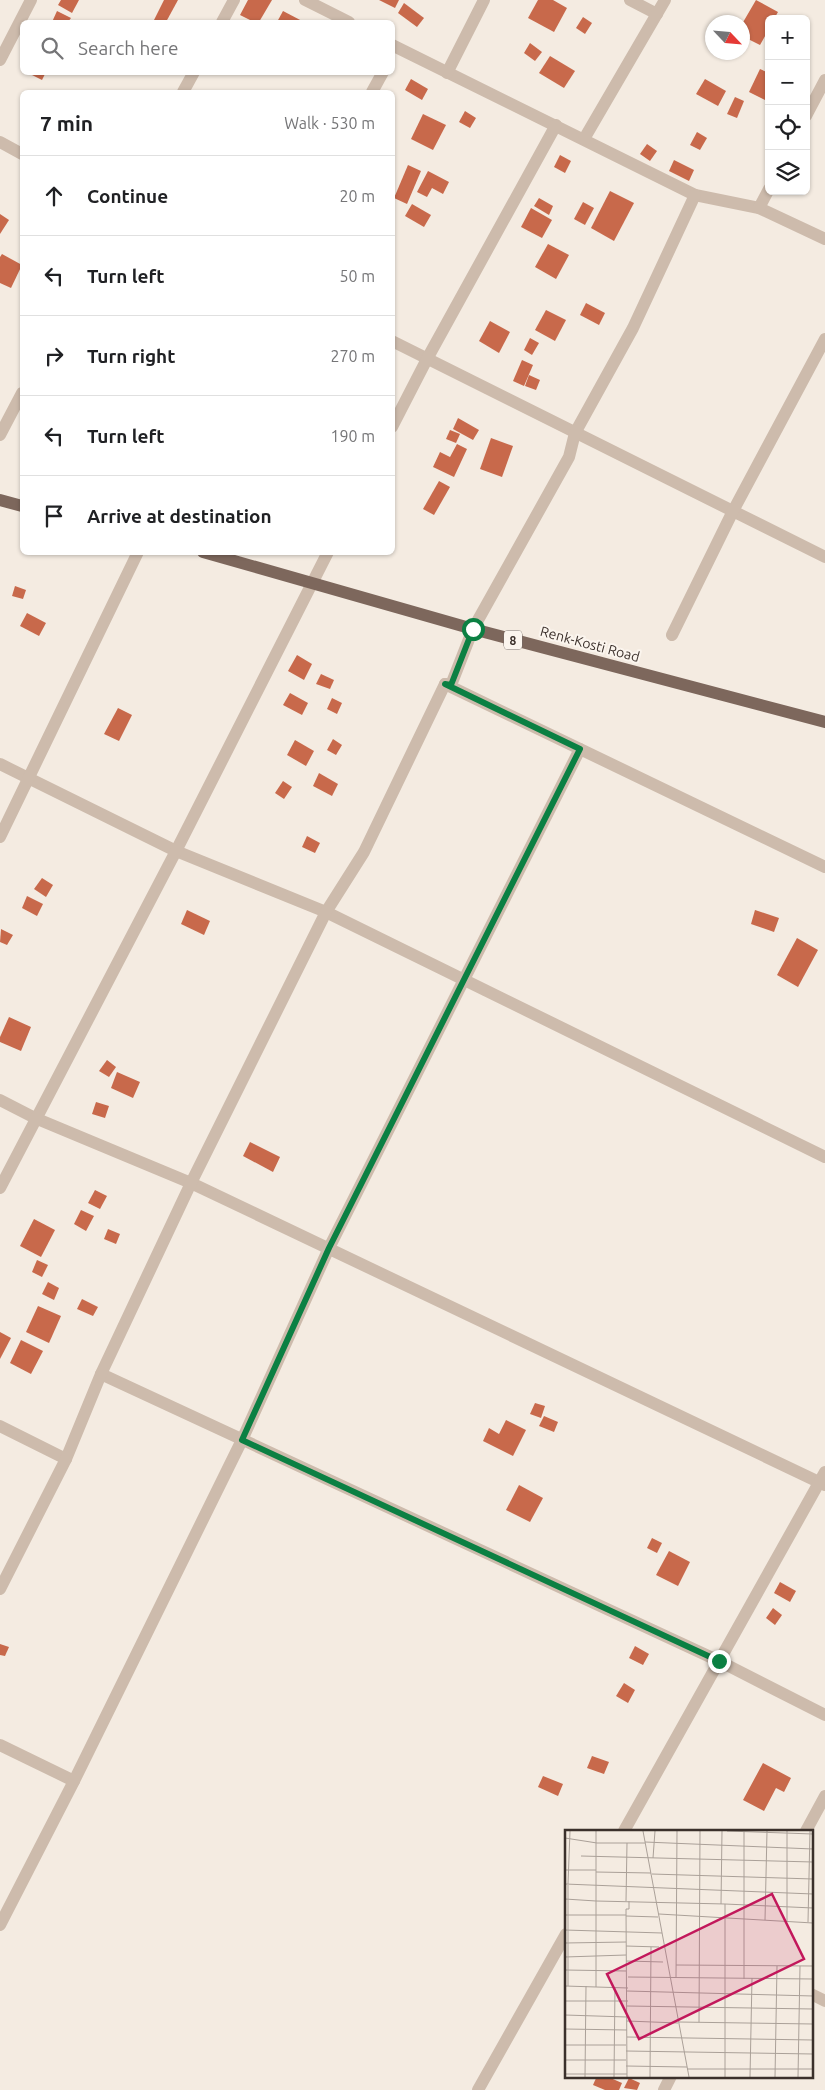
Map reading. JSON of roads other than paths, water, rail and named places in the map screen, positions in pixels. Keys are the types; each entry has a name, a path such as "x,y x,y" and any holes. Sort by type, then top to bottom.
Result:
{"main road":[{"path":"0,500 20,505"},
{"name":"Renk-Kosti Road","path":"212,555 473,629 825,722"}],"street":[{"path":"21,20 31,0"},
{"path":"223,20 234,0"},
{"path":"305,0 345,20"},
{"path":"447,74 484,0"},
{"path":"630,0 657,14"},
{"path":"584,139 664,0"},
{"path":"0,60 20,21"},
{"path":"395,49 556,125 695,195 759,208 825,239"},
{"path":"184,90 192,75"},
{"path":"373,90 381,75"},
{"path":"810,108 825,80"},
{"path":"395,421 556,125"},
{"path":"0,142 20,153"},
{"path":"445,684 451,685 473,629 568,457 575,433 633,328 695,195"},
{"path":"759,208 766,195"},
{"path":"672,635 733,511 825,339"},
{"path":"395,342 825,557"},
{"path":"0,435 20,397"},
{"path":"0,836 30,778 137,555"},
{"path":"0,1188 176,851 326,555"},
{"path":"445,684 825,867"},
{"path":"0,1589 66,1459 101,1374 191,1183 326,912 364,852 445,684"},
{"path":"0,1925 74,1781 242,1440 329,1248 466,980 580,749"},
{"path":"0,764 176,851 326,912 825,1157"},
{"path":"0,1100 35,1118 191,1183 823,1480 625,1830"},
{"path":"101,1374 719,1661 825,1715"},
{"path":"0,1426 66,1459"},
{"path":"0,1745 74,1781"},
{"path":"807,1830 825,1796"},
{"path":"478,2090 565,1936"},
{"path":"812,1994 825,2001"},
{"path":"664,2090 670,2078"}]}
